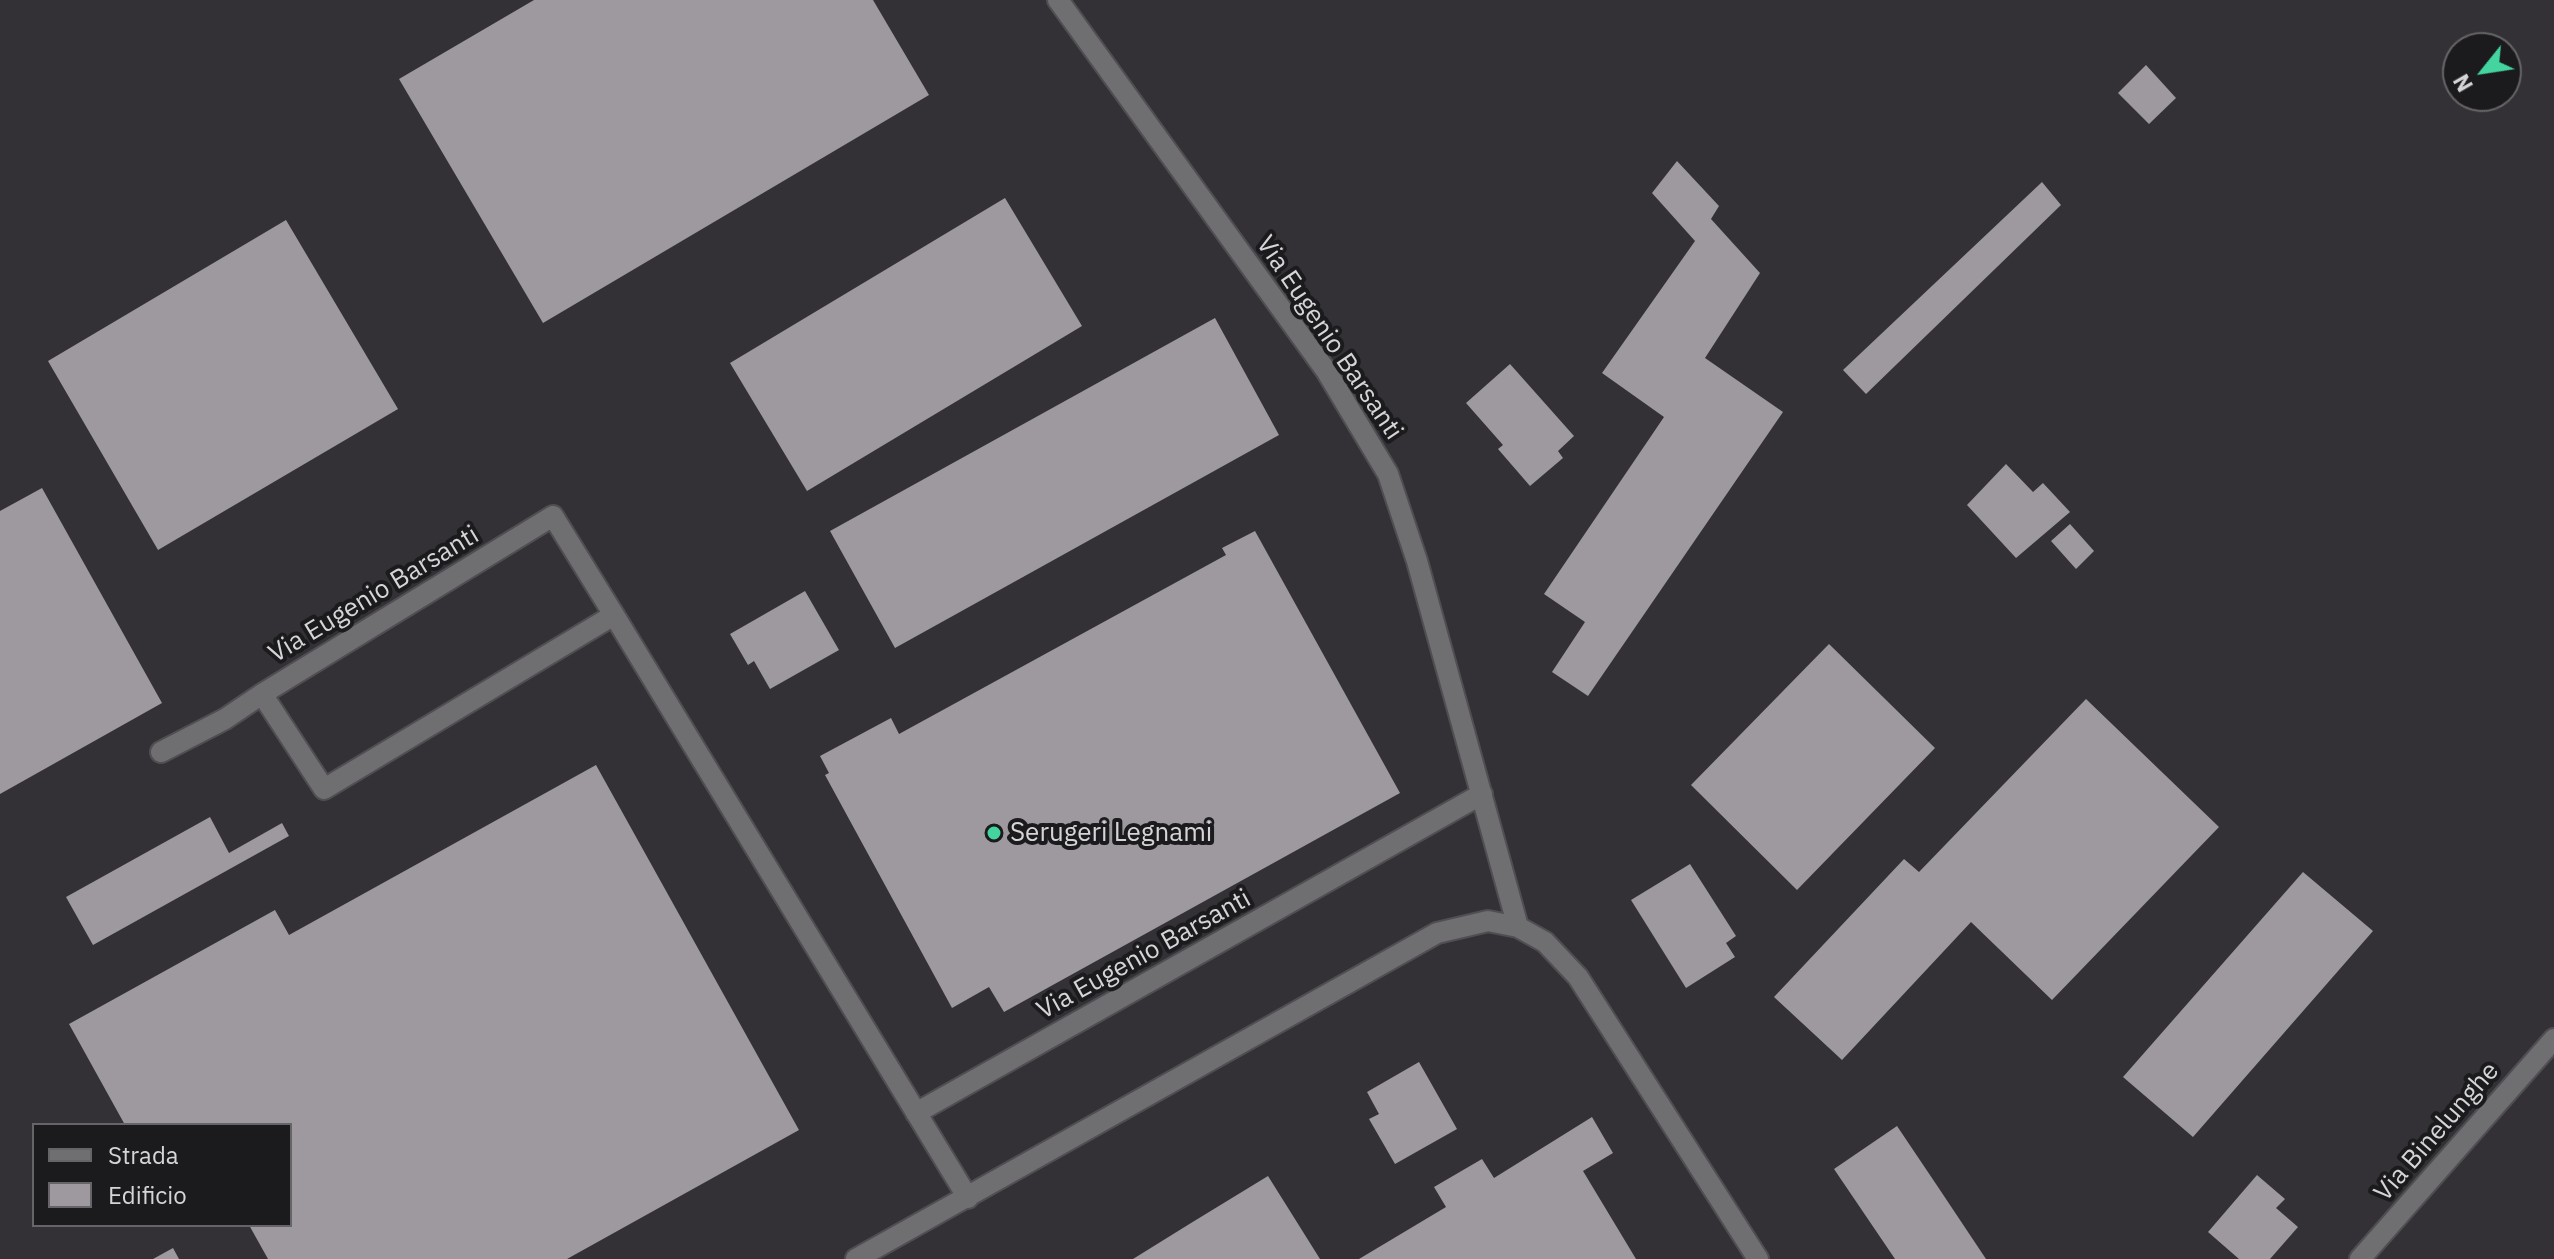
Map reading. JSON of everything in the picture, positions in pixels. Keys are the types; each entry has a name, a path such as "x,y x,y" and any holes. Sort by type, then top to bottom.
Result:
{"street":[{"name":"Via Eugenio Barsanti","path":"1058,0 1327,372 1388,474 1417,561 1518,927"},
{"name":"Via Eugenio Barsanti","path":"614,615 324,789 262,694 553,516 614,615 968,1198"},
{"path":"161,752 225,719 262,694"},
{"name":"Via Eugenio Barsanti","path":"916,1113 1482,794"},
{"path":"856,1259 1437,933 1488,921 1518,927 1545,942 1578,977 1758,1259"},
{"name":"Via Binelunghe","path":"2360,1259 2554,1039"}],"building":[{"path":"534,0 873,0 929,95 543,323 399,79"},
{"path":"2146,65 2176,98 2149,124 2118,93"},
{"path":"1677,161 1719,206 1711,219 1760,273 1705,358 1783,412 1588,696 1552,672 1585,622 1544,594 1664,417 1602,373 1695,241 1652,193"},
{"path":"2042,182 2061,205 1866,394 1843,370"},
{"path":"1005,198 1082,326 807,491 730,363"},
{"path":"286,220 398,409 158,550 48,361"},
{"path":"1215,318 1279,435 895,648 830,531"},
{"path":"1510,364 1574,436 1558,451 1563,458 1530,486 1498,449 1503,445 1466,403"},
{"path":"2006,464 2033,492 2043,483 2070,512 2016,558 1967,505"},
{"path":"42,488 162,703 0,794 0,511"},
{"path":"2070,524 2094,551 2076,569 2051,541"},
{"path":"1255,531 1400,793 1004,1012 989,987 952,1008 825,775 829,773 820,756 891,718 899,734 1226,555 1222,548"},
{"path":"805,591 839,650 770,689 754,661 748,665 730,634"},
{"path":"1829,644 1935,748 1797,890 1691,785"},
{"path":"2086,699 2219,827 2052,1000 1971,922 1842,1060 1774,997 1904,859 1919,872"},
{"path":"596,765 799,1130 567,1259 268,1259 250,1227 292,1227 292,1123 124,1123 69,1024 275,910 289,935"},
{"path":"210,817 229,853 282,823 289,836 93,945 66,897"},
{"path":"1690,864 1736,936 1726,943 1735,957 1686,988 1631,900"},
{"path":"2303,872 2373,931 2193,1137 2123,1077"},
{"path":"1419,1062 1457,1129 1395,1164 1369,1119 1379,1114 1367,1092"},
{"path":"1592,1117 1613,1153 1583,1171 1636,1259 1359,1259 1446,1207 1434,1187 1482,1159 1494,1178"},
{"path":"1897,1126 1986,1259 1895,1259 1834,1169"},
{"path":"2257,1175 2285,1199 2276,1208 2298,1227 2270,1259 2239,1259 2208,1232"},
{"path":"1268,1176 1320,1259 1133,1259 1191,1223"},
{"path":"173,1248 179,1259 153,1259"}],"place":[{"name":"Serugeri Legnami","path":"994,833"}]}
